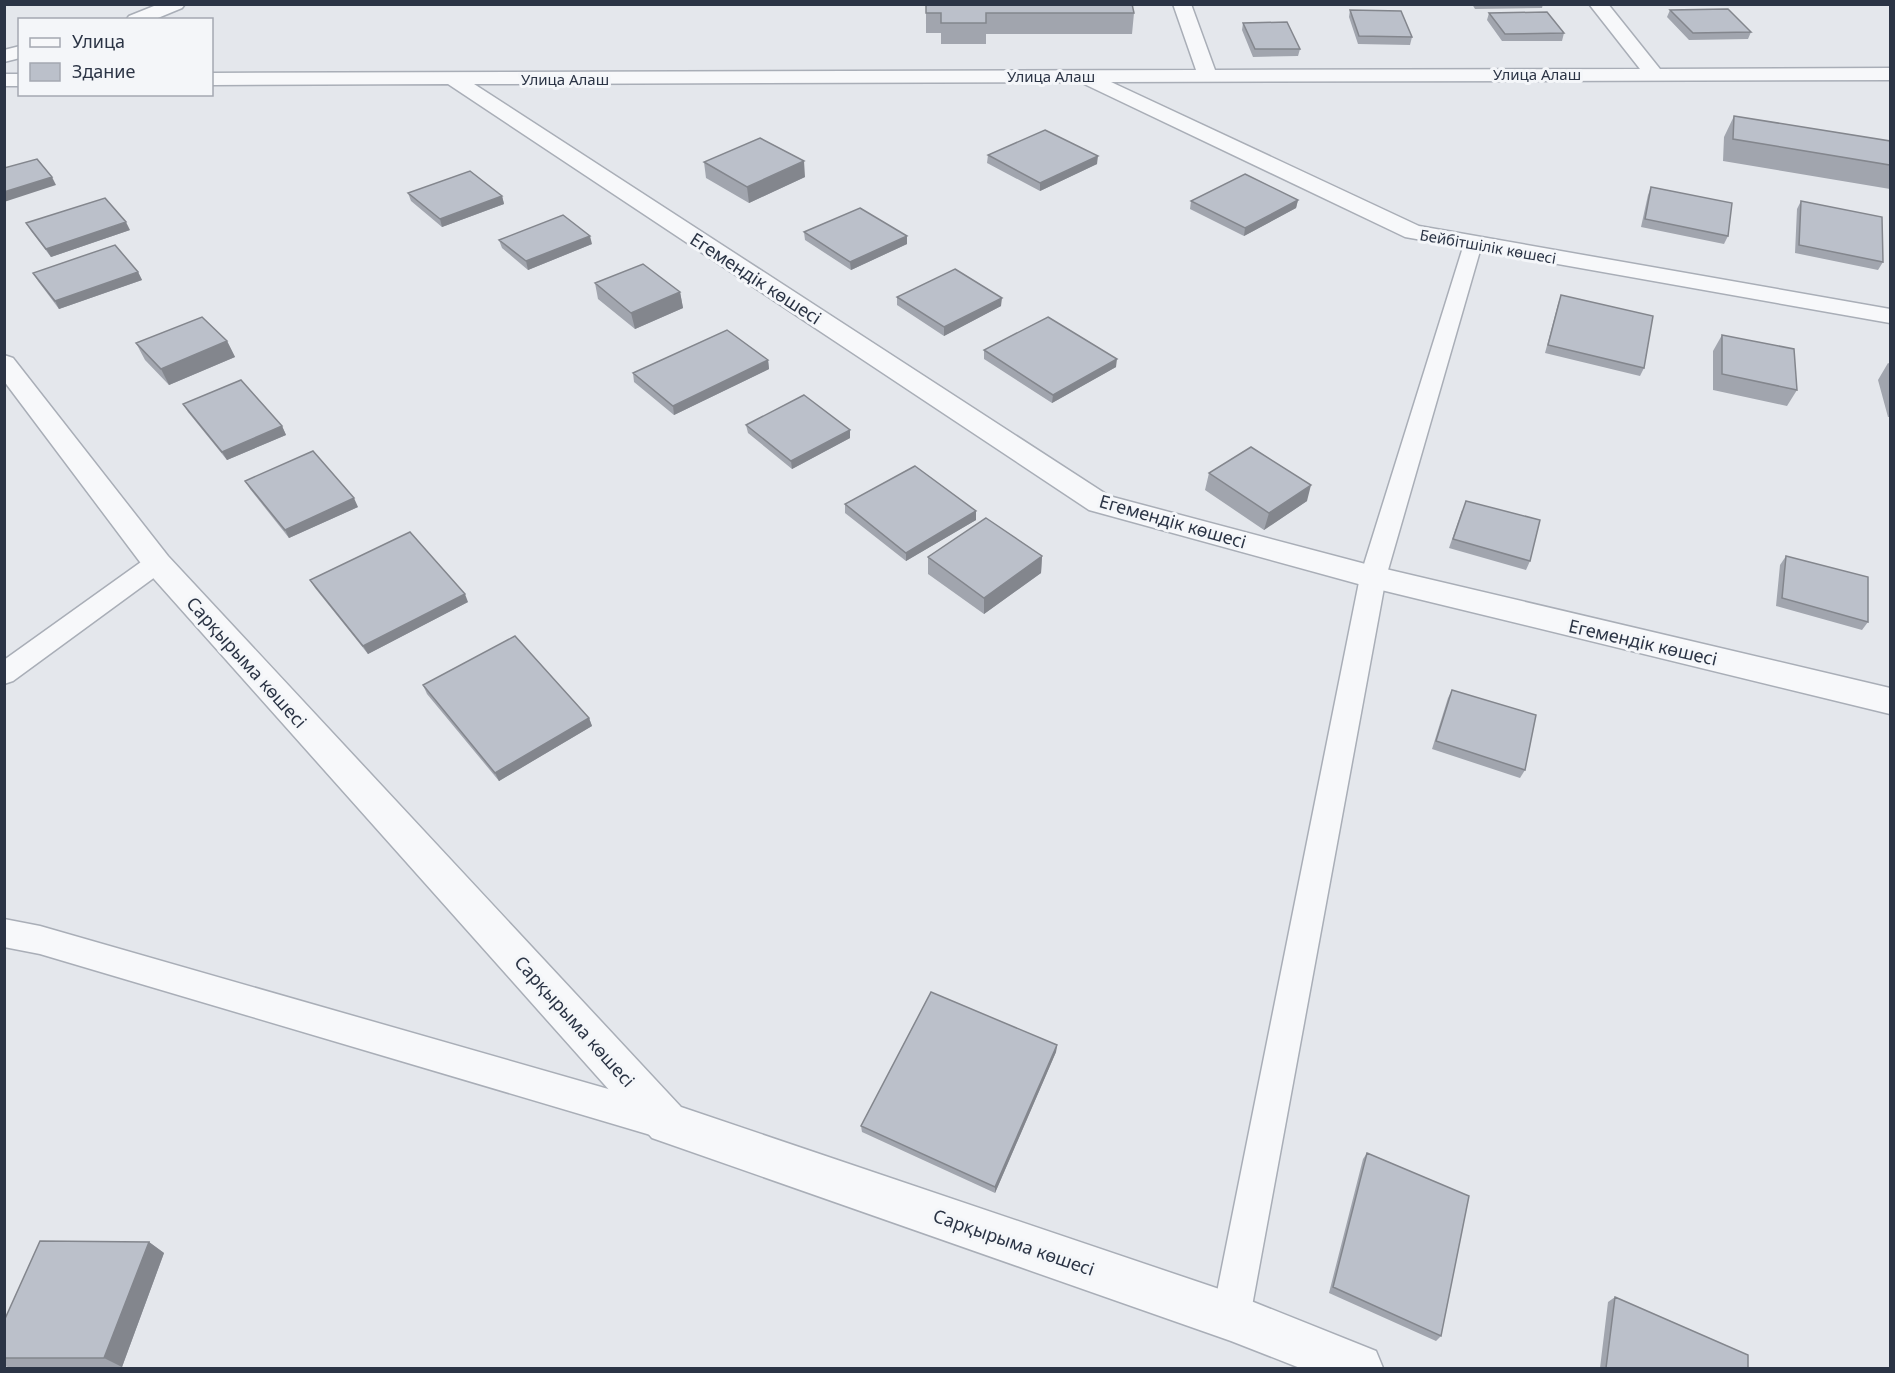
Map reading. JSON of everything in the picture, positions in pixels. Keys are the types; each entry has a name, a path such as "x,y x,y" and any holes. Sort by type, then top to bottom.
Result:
{"street":[{"path":"140,18 176,4"},
{"path":"1182,4 1207,75"},
{"path":"1598,4 1653,73"},
{"name":"Улица Алаш","path":"213,79 1890,74"},
{"name":"Бейбітшілік көшесі","path":"1080,76 1413,232 1890,316"},
{"name":"Егемендік көшесі","path":"453,79 1099,503 1373,577 1890,701"},
{"name":"Сарқырыма көшесі","path":"4,363 157,563 667,1123 1231,1317 1359,1368"}],"lane":[{"path":"1231,1317 1373,577 1473,244"},
{"path":"4,674 157,563"},
{"path":"4,933 40,940 667,1123"}],"building":[{"path":"926,4 1132,4 1134,13 986,13 986,23 941,23 941,13 926,13"},
{"path":"1728,9 1751,32 1693,33 1670,10"},
{"path":"1350,10 1401,11 1412,37 1359,36"},
{"path":"1547,12 1564,33 1505,34 1489,13"},
{"path":"1287,22 1300,49 1255,49 1243,23"},
{"path":"1734,116 1890,141 1890,165 1733,139"},
{"path":"1045,130 1098,156 1040,183 988,155"},
{"path":"760,138 804,161 747,187 704,162"},
{"path":"37,159 52,177 4,192 4,168"},
{"path":"470,171 502,196 440,219 408,193"},
{"path":"1245,174 1298,200 1245,228 1191,201"},
{"path":"1651,187 1732,203 1728,236 1645,219"},
{"path":"105,198 126,222 46,249 26,223"},
{"path":"1801,201 1882,217 1883,262 1799,245"},
{"path":"860,208 907,236 850,262 804,232"},
{"path":"563,215 590,236 526,261 499,240"},
{"path":"115,245 138,272 55,301 33,273"},
{"path":"643,264 680,292 631,313 595,283"},
{"path":"955,269 1002,298 944,327 897,297"},
{"path":"1561,295 1653,316 1644,368 1548,345"},
{"path":"202,317 227,341 161,369 136,343"},
{"path":"1048,317 1117,359 1053,395 984,350"},
{"path":"727,330 768,360 673,406 633,373"},
{"path":"1722,335 1794,349 1797,390 1722,374"},
{"path":"241,380 282,426 222,452 183,404"},
{"path":"804,395 850,430 791,461 746,425"},
{"path":"1251,447 1311,485 1269,513 1209,473"},
{"path":"313,451 354,498 285,530 245,481"},
{"path":"915,466 976,511 906,553 845,504"},
{"path":"1466,501 1540,520 1530,561 1453,539"},
{"path":"986,518 1042,556 984,598 928,557"},
{"path":"410,532 465,594 363,646 310,580"},
{"path":"1786,556 1868,577 1868,622 1782,598"},
{"path":"515,636 589,718 495,773 423,685"},
{"path":"1452,690 1536,715 1525,770 1436,741"},
{"path":"931,992 1057,1045 995,1187 861,1126"},
{"path":"1367,1153 1469,1196 1441,1336 1333,1287"},
{"path":"40,1241 149,1242 104,1358 4,1358 4,1321"},
{"path":"1615,1297 1748,1355 1748,1368 1606,1368"}]}
